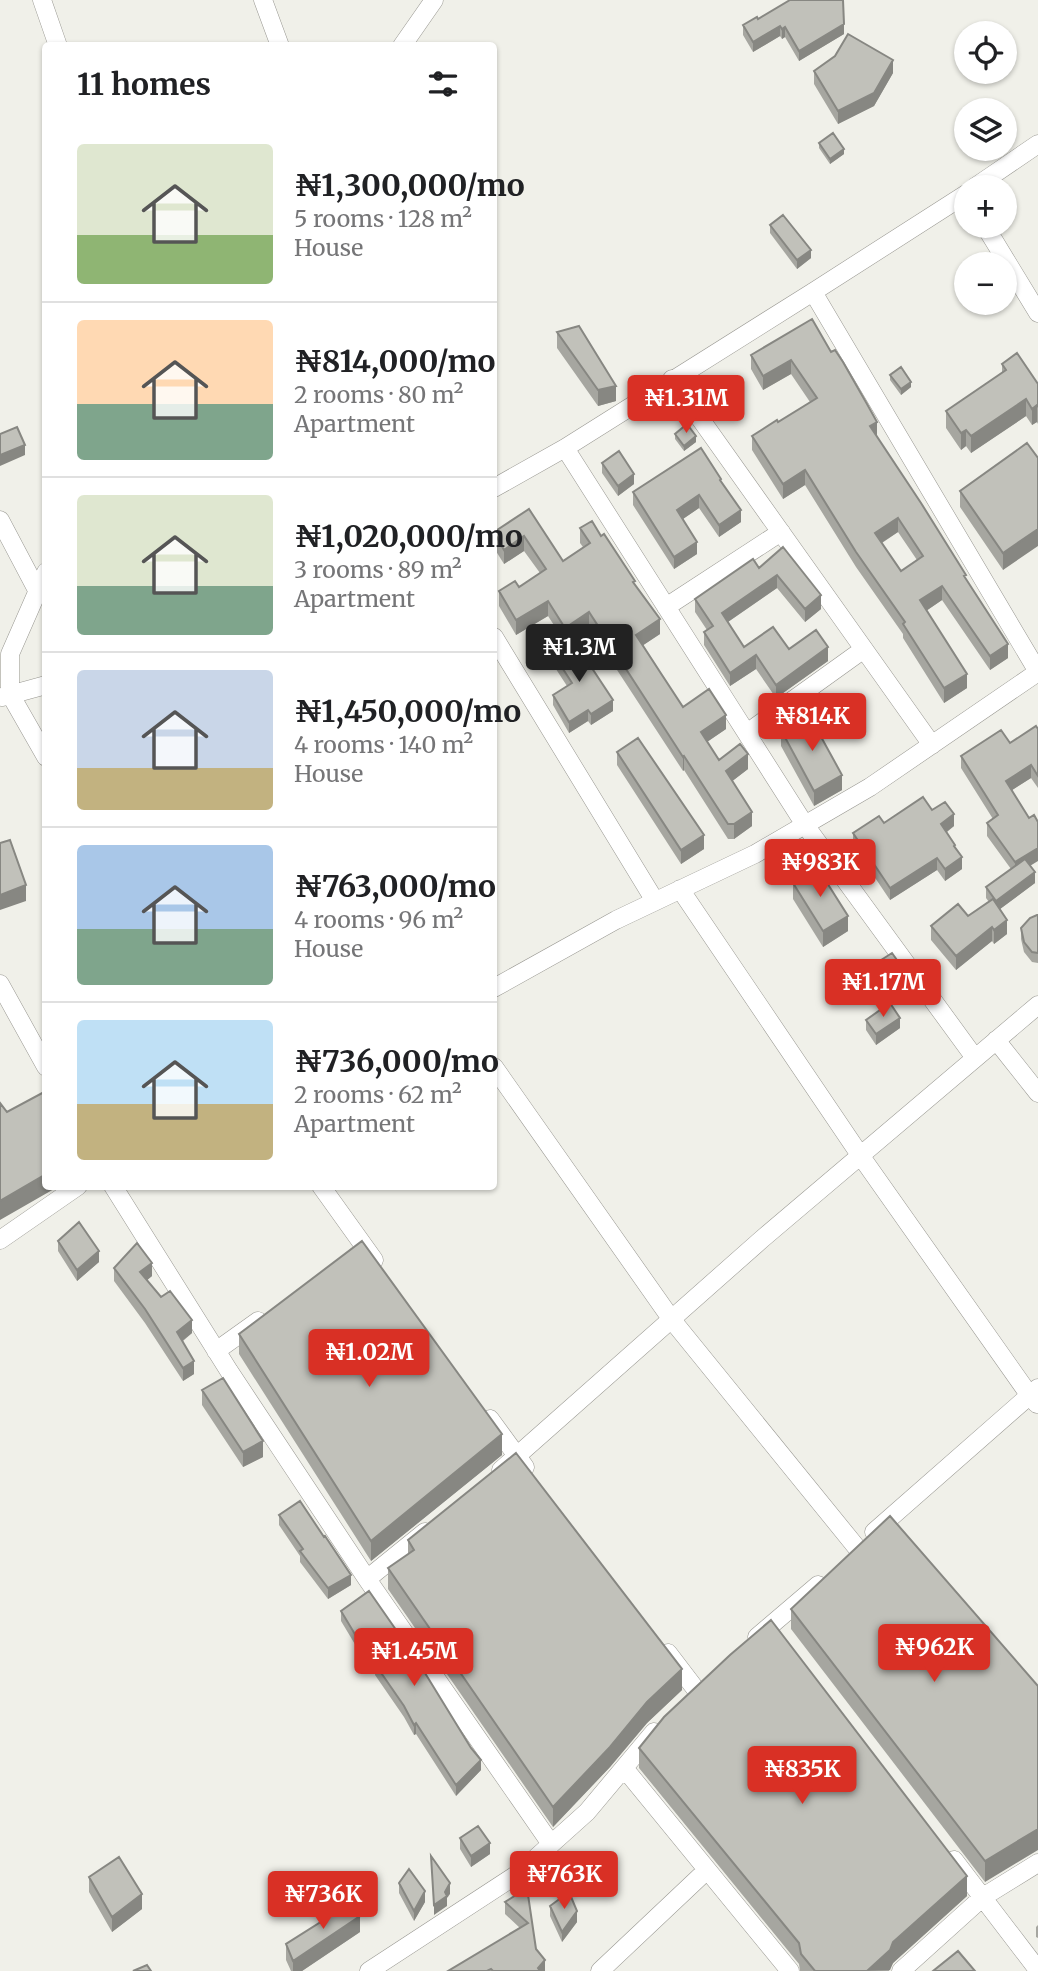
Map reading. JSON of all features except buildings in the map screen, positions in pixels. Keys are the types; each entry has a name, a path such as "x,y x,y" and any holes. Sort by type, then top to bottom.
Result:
{"street":[{"path":"42,0 57,42"},
{"path":"263,0 279,42"},
{"path":"405,42 434,0"},
{"path":"993,175 1038,144"},
{"path":"497,486 565,448 954,202"},
{"path":"992,238 1038,312"},
{"path":"497,986 616,920 755,854 805,825 870,787 1038,672 813,292"},
{"path":"673,379 932,745"},
{"path":"565,448 805,825 975,1058"},
{"path":"0,520 37,590"},
{"path":"666,607 781,532"},
{"path":"42,580 9,654 5,696 42,751"},
{"path":"497,642 656,901"},
{"path":"747,733 863,649"},
{"path":"5,696 42,686"},
{"path":"497,1071 672,1320 852,1553 893,1523 1035,1396 860,1155 680,889"},
{"path":"0,984 6,1009 42,1061"},
{"path":"485,1483 518,1457 762,1239 1038,1005"},
{"path":"996,1040 1038,1093"},
{"path":"0,1240 72,1190"},
{"path":"115,1190 216,1351 367,1579 551,1844"},
{"path":"323,1190 358,1250 388,1279"},
{"path":"216,1351 273,1310"},
{"path":"477,1402 534,1479"},
{"path":"367,1579 442,1518"},
{"path":"742,1650 777,1629 831,1573"},
{"path":"656,1638 693,1695 713,1675"},
{"path":"369,1971 519,1873 587,1812 664,1722"},
{"path":"624,1768 790,1971"},
{"path":"940,1842 1038,1970"},
{"path":"901,1971 982,1897 1038,1863"},
{"path":"600,1971 707,1870"}]}
